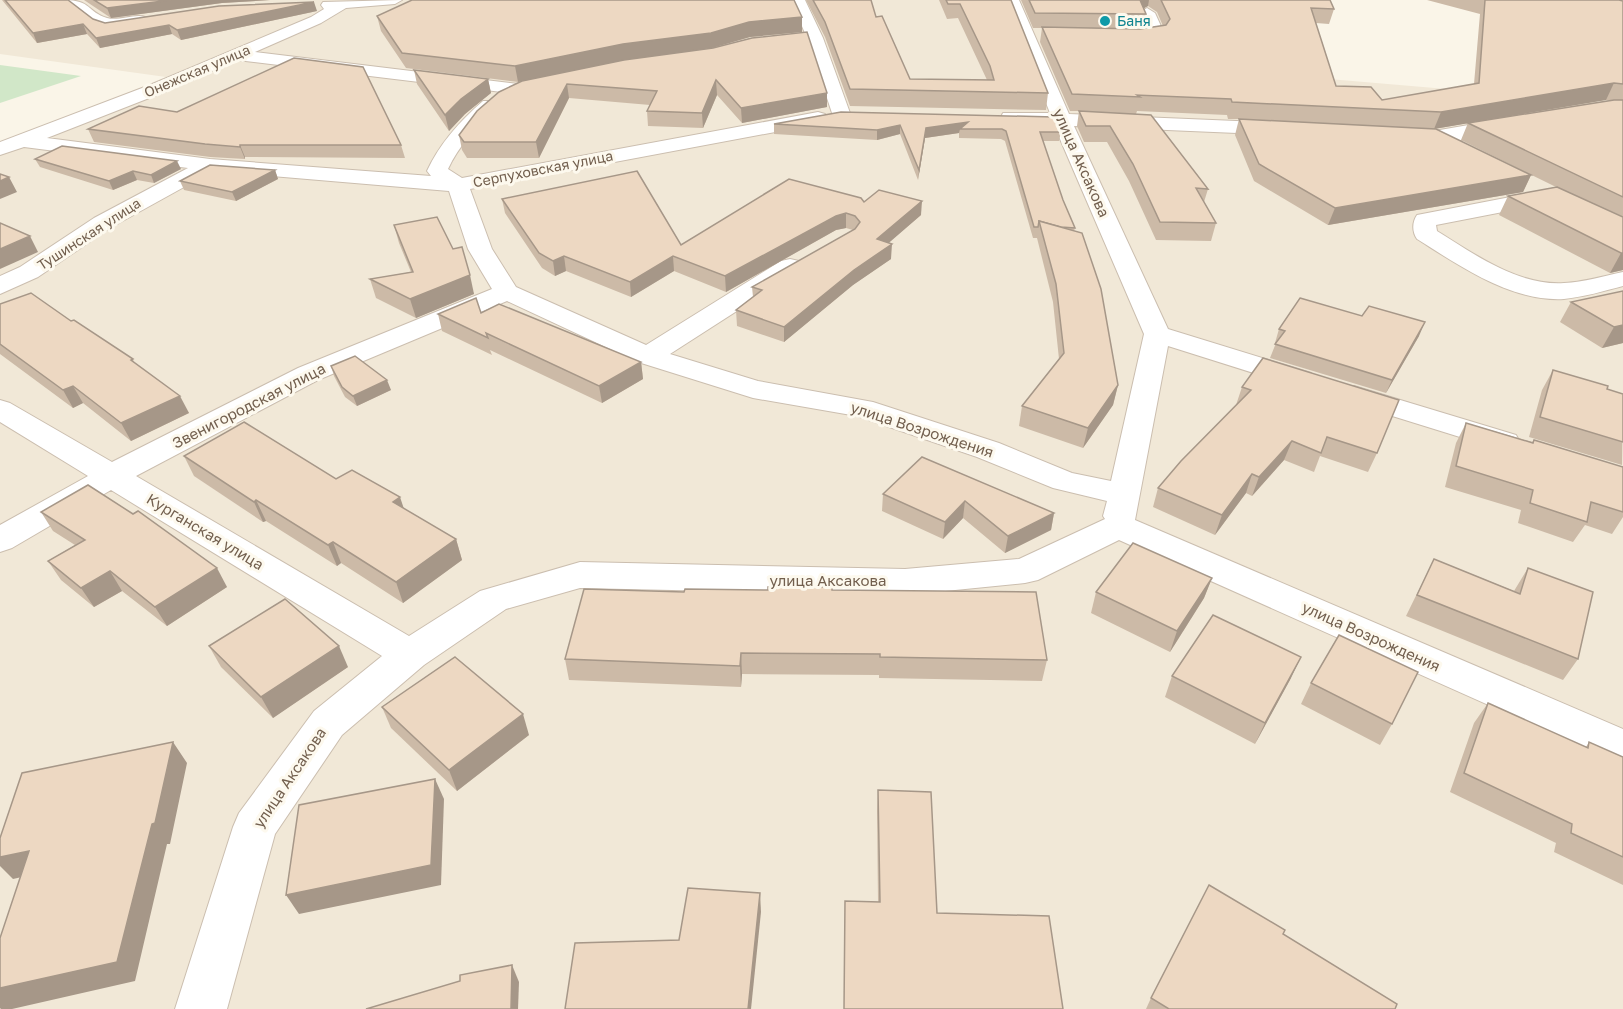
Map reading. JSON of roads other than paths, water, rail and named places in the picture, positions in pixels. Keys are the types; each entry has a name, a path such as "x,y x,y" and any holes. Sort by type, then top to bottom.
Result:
{"street":[{"path":"71,0 103,24 121,24 162,17"},
{"name":"Онежская улица","path":"0,149 156,89 316,20 332,3 395,0"},
{"path":"798,0 815,38 841,113"},
{"name":"улица Аксакова","path":"1012,0 1033,35 1061,118 1157,334"},
{"path":"1104,36 1157,35 1147,12"},
{"path":"796,39 815,38"},
{"path":"234,54 524,88 495,101 471,121 441,161 437,171 458,185 480,249 507,291"},
{"name":"Серпуховская улица","path":"25,141 210,165 458,185 841,113 864,114"},
{"path":"991,116 1306,130"},
{"path":"1388,135 1434,137 1526,122"},
{"path":"1434,137 1466,153"},
{"name":"Тушинская улица","path":"0,286 29,272 102,223 210,165"},
{"path":"1519,180 1556,198 1425,220 1425,234 1473,264 1522,286 1562,292 1623,279"},
{"path":"648,357 764,281 814,253"},
{"name":"улица Возрождения","path":"507,291 648,357 753,389 863,408 988,450 1064,481 1623,748"},
{"name":"Звенигородская улица","path":"0,540 111,476 308,374 507,291"},
{"path":"1121,510 1157,334 1532,451"},
{"name":"Курганская улица","path":"0,409 410,655"},
{"name":"улица Аксакова","path":"201,1009 255,827 328,723 410,655 493,600 580,575 905,582 1025,571 1121,510"}],"place":[{"name":"Баня","path":"1105,21"}]}
